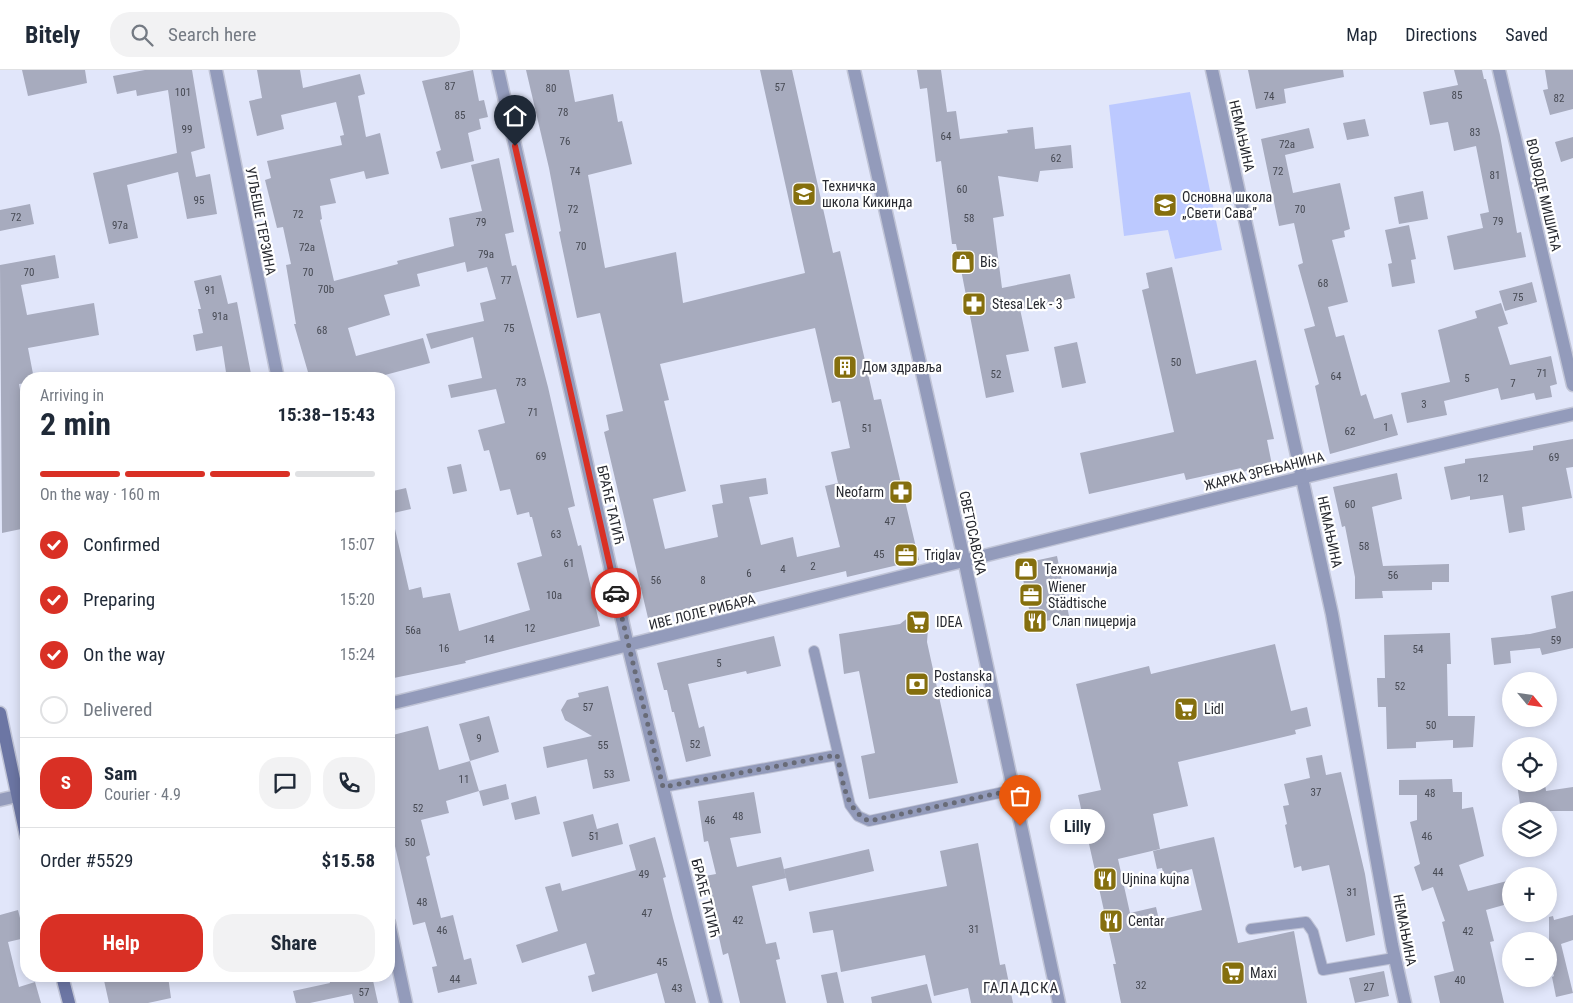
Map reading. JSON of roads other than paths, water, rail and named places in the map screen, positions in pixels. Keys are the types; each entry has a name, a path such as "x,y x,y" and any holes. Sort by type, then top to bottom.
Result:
{"main road":[{"path":"0,713 20,788"},
{"path":"64,982 69,1003"}],"street":[{"name":"УГЉЕШЕ ТЕРЗИНА","path":"216,70 277,372"},
{"name":"БРАЋЕ ТАТИЋ","path":"498,70 628,646 716,1003"},
{"name":"СВЕТОСАВСКА","path":"854,70 964,559 1059,1003"},
{"name":"НЕМАЊИНА","path":"1212,70 1332,614 1394,958 1405,1003"},
{"name":"ВОЈВОДЕ МИШИЋА","path":"1499,70 1573,385"},
{"name":"ЖАРКА ЗРЕЊАНИНА","path":"964,559 1303,476 1573,414"},
{"name":"ИВЕ ЛОЛЕ РИБАРА","path":"395,703 628,646 964,559"},
{"path":"0,800 20,795"},
{"path":"395,951 406,1003"}],"lane":[{"path":"814,651 850,805 858,816 869,821 1013,790"},
{"path":"663,787 837,755"},
{"path":"1251,929 1306,922 1313,932 1323,970 1394,958"}],"place":[{"name":"Техничка школа Кикинда","path":"804,194"},
{"name":"Основна школа „Свети Сава”","path":"1165,205"},
{"name":"Bis","path":"963,262"},
{"name":"Stesa Lek - 3","path":"974,304"},
{"name":"Дом здравља","path":"845,367"},
{"name":"Neofarm","path":"901,492"},
{"name":"Triglav","path":"906,555"},
{"name":"Техноманија","path":"1026,569"},
{"name":"Wiener Städtische","path":"1031,595"},
{"name":"Слап пицерија","path":"1035,621"},
{"name":"IDEA","path":"918,622"},
{"name":"Postanska stedionica","path":"917,684"},
{"name":"Lidl","path":"1186,709"},
{"name":"Lilly","path":"1020,826"},
{"name":"Ujnina kujna","path":"1105,879"},
{"name":"Centar","path":"1111,921"},
{"name":"Maxi","path":"1233,973"}],"district":[{"name":"ГАЛАДСКА","path":"1021,988"}]}
